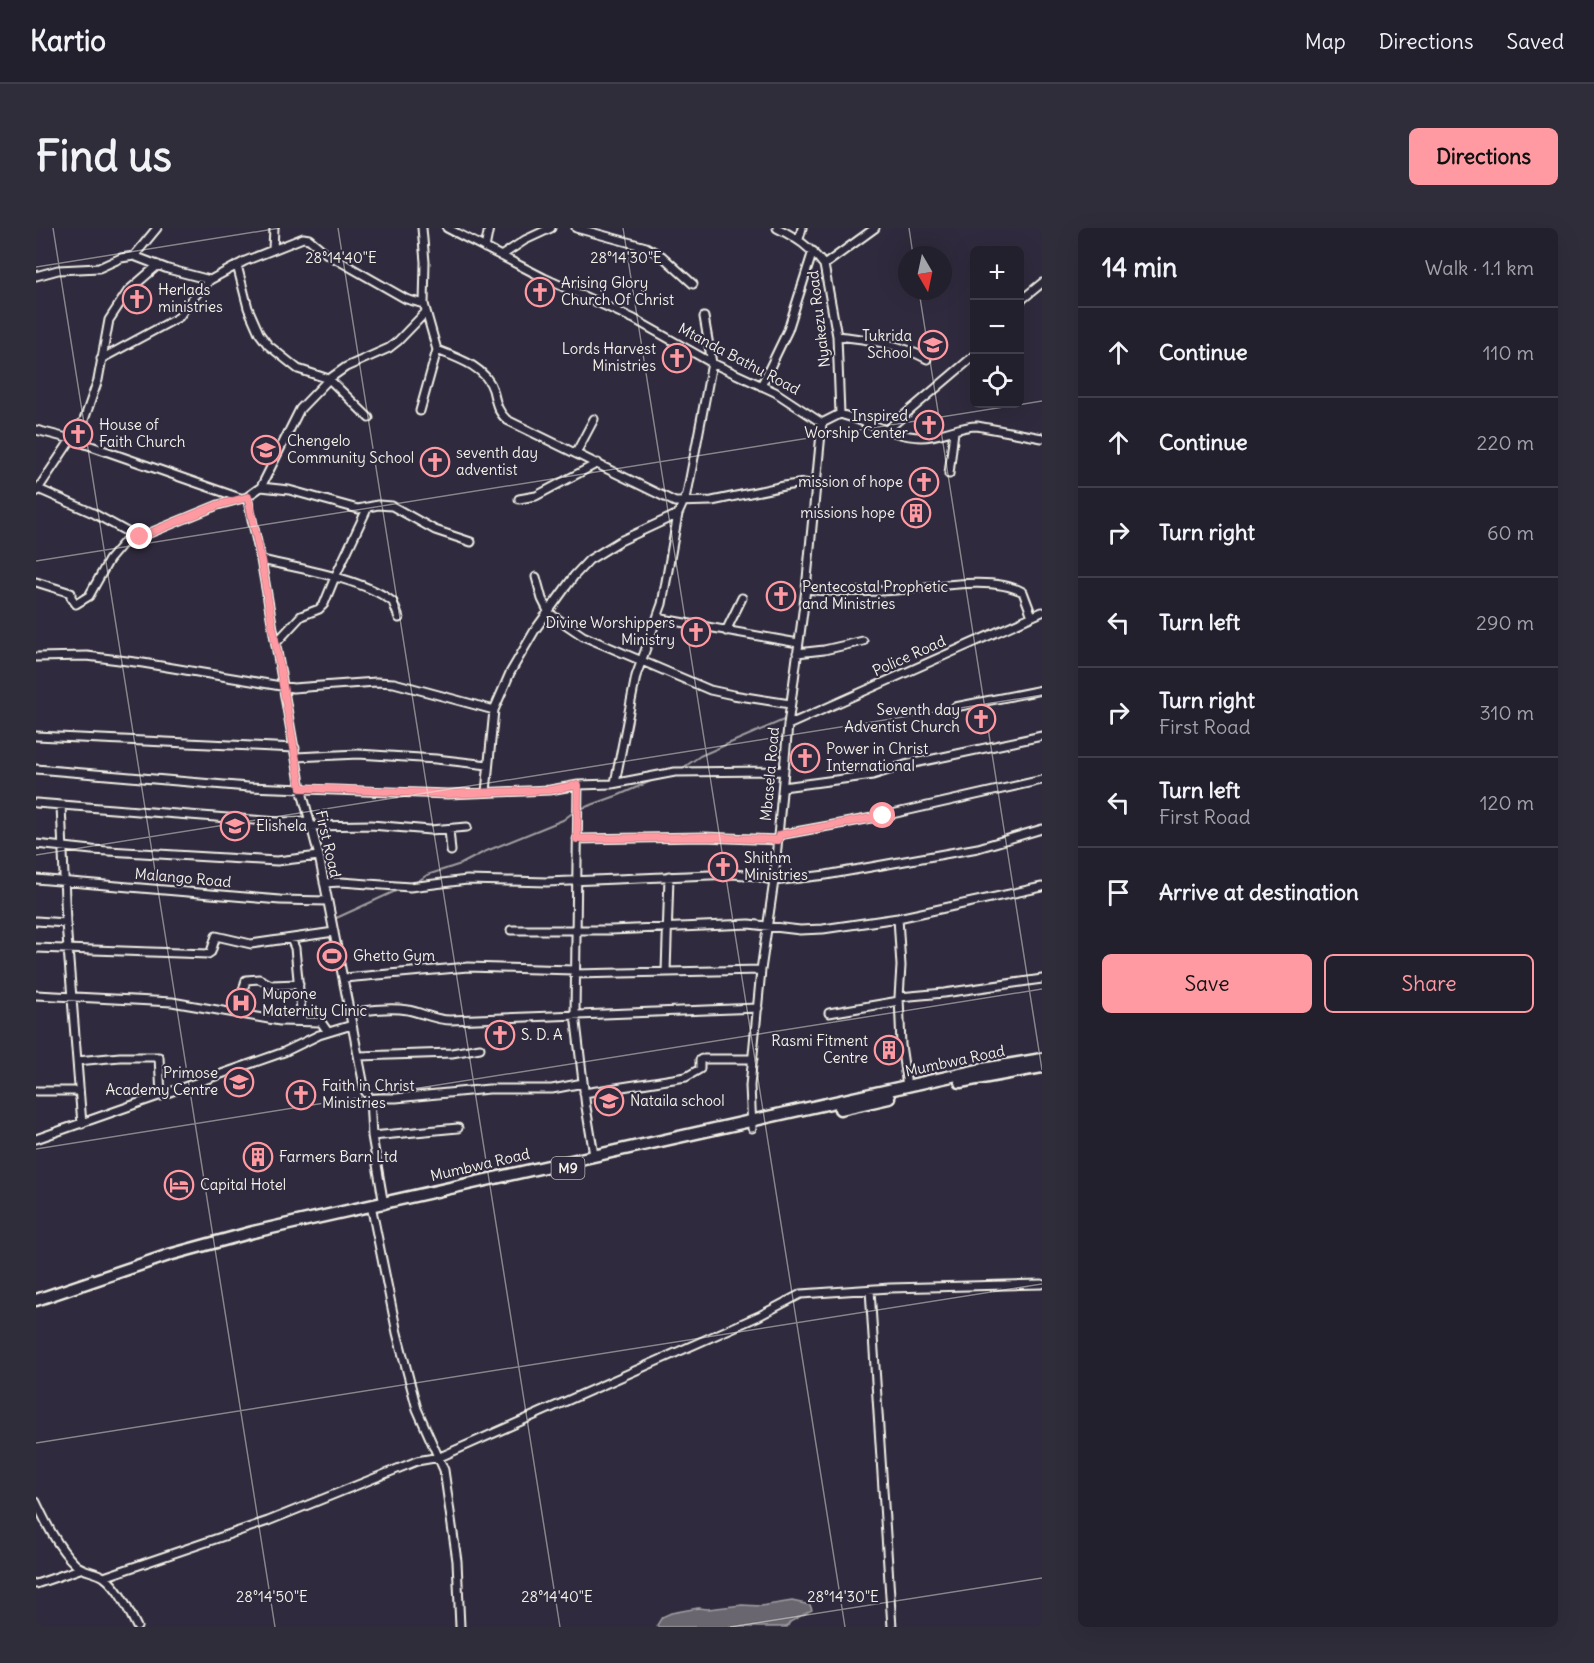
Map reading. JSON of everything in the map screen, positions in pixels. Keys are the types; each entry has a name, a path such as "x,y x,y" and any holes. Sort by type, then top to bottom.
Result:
{"main road":[{"name":"Mumbwa Road","path":"385,1205 594,1155 751,1125 907,1086 1042,1059"},
{"name":"Mumbwa Road","path":"36,1300 202,1245 751,1125 1042,1067"},
{"name":"Mumbwa Road","path":"36,1306 205,1251 371,1207"}],"street":[{"path":"134,256 157,228"},
{"path":"273,249 274,228"},
{"path":"420,411 437,350 425,308 422,228"},
{"name":"Mtanda Bathu Road","path":"447,228 634,319 712,363 795,404 822,423"},
{"path":"484,248 489,228"},
{"path":"501,256 525,240 551,228"},
{"path":"576,228 646,247 662,256 693,284"},
{"path":"777,228 799,239 824,265"},
{"path":"799,239 802,228"},
{"name":"Nyakezu Road","path":"840,414 837,336 824,265 875,228"},
{"path":"101,359 179,317 210,280 273,249 307,238 327,254 425,308"},
{"path":"761,386 788,330 813,251"},
{"path":"36,276 58,270 99,268 121,258 134,256 210,280"},
{"path":"158,265 128,291 109,320 98,380 84,420 37,490 93,513 140,537 218,505 244,498 261,487 281,450 296,413 329,379 346,367 389,348 404,335 425,308"},
{"path":"237,265 248,308 263,339 293,366 329,379 369,418"},
{"path":"1021,300 1042,283"},
{"path":"615,783 632,696 641,660 662,604 678,514 687,494 712,363 704,317"},
{"path":"837,336 883,343 918,353 927,359"},
{"path":"437,350 469,363 486,376 493,390 498,411 507,420 669,499 683,503 712,501 784,486 804,483 817,485"},
{"path":"888,429 970,359"},
{"path":"822,423 840,414 899,434 920,437 945,434 967,426 988,427 1042,438"},
{"path":"576,453 594,419"},
{"name":"Mbasela Road","path":"751,1125 750,1086 761,970 779,837 783,771 806,589 822,423"},
{"path":"36,430 71,439 244,498"},
{"path":"950,474 954,431"},
{"path":"519,499 536,496 598,463"},
{"path":"261,487 289,490 350,508 367,509 378,505 392,506 435,530 471,542"},
{"name":"First Road","path":"244,498 261,560 301,788 319,856 365,1091 370,1098 372,1136 385,1205"},
{"path":"276,643 301,616 319,609 324,604 334,577 367,509"},
{"path":"486,792 494,710 510,673 535,630 574,576 593,556 678,514"},
{"path":"36,582 71,593 76,604 89,596 109,560 131,534"},
{"path":"261,560 334,577 389,599 396,607 399,618"},
{"path":"536,577 542,599 549,613 583,636 710,690 790,704"},
{"path":"806,589 845,592 992,584 1023,592 1032,616"},
{"path":"726,631 742,598"},
{"name":"Police Road","path":"788,725 1042,612"},
{"path":"657,618 798,643"},
{"path":"797,653 824,650 863,641"},
{"path":"36,657 87,656 284,687 311,688 376,682 394,683 494,710"},
{"path":"955,707 1042,690"},
{"path":"36,736 295,748"},
{"path":"783,786 873,775 905,765 1042,736"},
{"path":"296,757 358,754 488,765"},
{"path":"36,769 238,786 448,794 608,785 675,772 783,771"},
{"path":"577,839 779,837 1042,780"},
{"path":"578,785 575,1014 594,1155"},
{"path":"36,803 279,822 371,825 424,830 467,827"},
{"path":"61,805 66,923 82,1124"},
{"path":"449,829 451,851"},
{"path":"324,883 410,887 467,880 534,882 747,874 774,881 863,869 978,848 1042,829"},
{"path":"36,843 92,850 278,861 319,856"},
{"path":"666,972 669,876"},
{"name":"Malango Road","path":"36,879 280,900 327,901"},
{"path":"511,930 575,931 749,924 811,930 898,918 1042,887"},
{"path":"898,918 901,961 899,999 901,1045 907,1086"},
{"path":"36,921 66,923"},
{"path":"36,948 208,954 211,952 216,936 251,944 334,932"},
{"path":"291,939 295,948 302,1021"},
{"path":"344,978 441,968 502,967 574,972 761,970"},
{"path":"243,994 246,980 259,979 271,985 299,984"},
{"path":"829,1013 899,999 1042,979"},
{"path":"36,995 183,1003 258,1018 321,1022 328,1032"},
{"path":"350,1013 397,1009 436,1019 450,1020 758,1008"},
{"path":"36,1139 284,1052 328,1032 352,1025"},
{"path":"358,1056 437,1054 480,1048"},
{"path":"77,1061 120,1057 159,1057 161,1096"},
{"path":"584,1093 686,1077 700,1069 702,1059 753,1059"},
{"path":"370,1098 396,1098 489,1089 552,1089 583,1083"},
{"path":"36,1091 79,1091"},
{"path":"372,1136 458,1128"},
{"path":"371,1207 397,1333 417,1408 444,1470 454,1534 460,1627"},
{"path":"104,1577 268,1521 417,1461 440,1457 759,1316 801,1294 1042,1284"},
{"path":"870,1290 892,1627"},
{"path":"36,1502 66,1555 80,1569"},
{"path":"36,1584 80,1569 94,1571 115,1587 137,1627"}],"shaded area":[{"path":"792,1601 810,1605 812,1610 790,1622 787,1627 658,1627 657,1625 662,1617 671,1613 698,1608 761,1606"}],"waterway":[{"path":"793,717 810,712"},
{"path":"680,770 700,756 786,719"},
{"path":"580,809 658,778"},
{"path":"414,884 427,875 461,864 484,852 563,820 575,811"},
{"path":"332,920 400,889"}],"place":[{"name":"Arising Glory Church Of Christ","path":"540,292"},
{"name":"Herlads ministries","path":"137,299"},
{"name":"Tukrida School","path":"933,345"},
{"name":"Lords Harvest Ministries","path":"677,358"},
{"name":"Inspired Worship Center","path":"929,425"},
{"name":"House of Faith Church","path":"78,434"},
{"name":"Chengelo Community School","path":"266,450"},
{"name":"seventh day adventist","path":"435,462"},
{"name":"mission of hope","path":"924,482"},
{"name":"missions hope","path":"916,513"},
{"name":"Pentecostal Prophetic and Ministries","path":"781,596"},
{"name":"Divine Worshippers Ministry","path":"696,632"},
{"name":"Seventh day Adventist Church","path":"981,719"},
{"name":"Power in Christ International","path":"805,758"},
{"name":"Elishela","path":"235,826"},
{"name":"Shithm Ministries","path":"723,867"},
{"name":"Ghetto Gym","path":"332,956"},
{"name":"Mupone Maternity Clinic","path":"241,1003"},
{"name":"S. D. A","path":"500,1035"},
{"name":"Rasmi Fitment Centre","path":"889,1050"},
{"name":"Primose Academy Centre","path":"239,1082"},
{"name":"Faith in Christ Ministries","path":"301,1095"},
{"name":"Nataila school","path":"609,1101"},
{"name":"Farmers Barn Ltd","path":"258,1157"},
{"name":"Capital Hotel","path":"179,1185"}],"route":[{"path":"140,537 218,505 248,497 301,788 448,794 550,790 578,785 577,839 731,837 778,840 779,835 883,816"}]}
